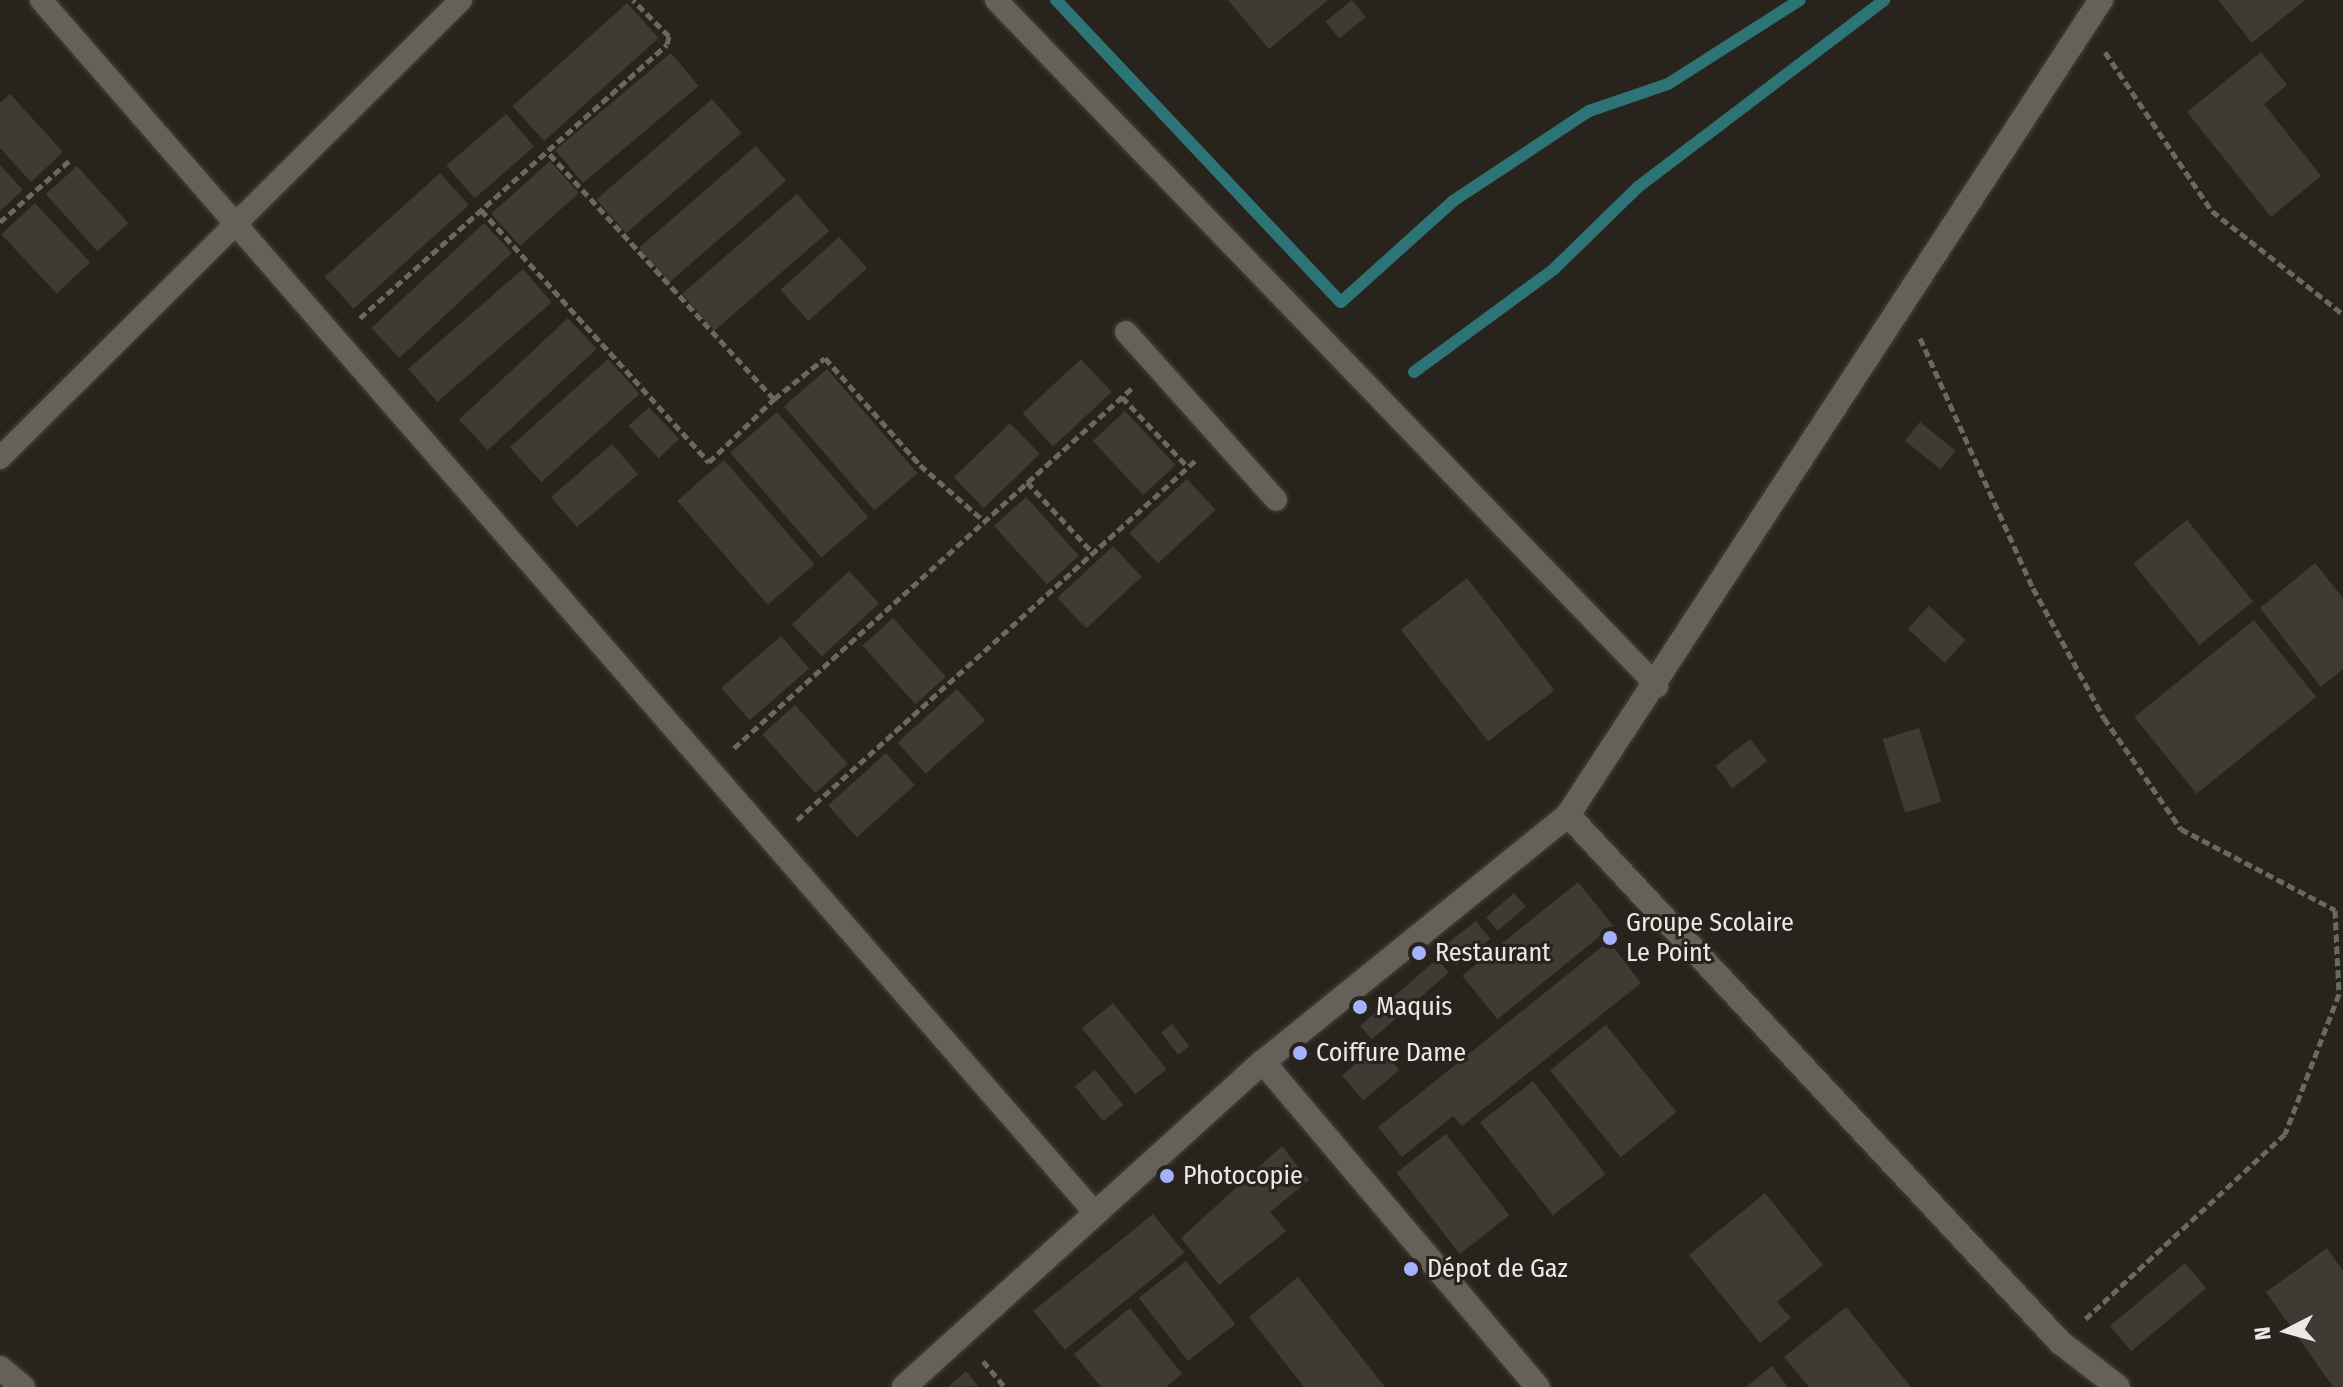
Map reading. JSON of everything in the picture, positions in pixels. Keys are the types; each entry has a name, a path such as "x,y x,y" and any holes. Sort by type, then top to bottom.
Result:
{"street":[{"path":"904,1387 1263,1062 1568,815 1657,686 1902,297 2101,0"},
{"path":"1568,815 2060,1342 2118,1387"},
{"path":"1263,1062 1538,1387"},
{"path":"0,1368 23,1387"}],"lane":[{"path":"41,0 1096,1214"},
{"path":"0,458 461,0"},
{"path":"996,0 1657,686"},
{"path":"1126,332 1276,500"}],"path":[{"path":"336,340 669,42 633,0"},
{"path":"2086,25 2212,211 2343,314"},
{"path":"547,151 774,399"},
{"path":"0,222 69,161"},
{"path":"481,210 706,462 774,399 825,358 920,465 984,521"},
{"path":"1902,297 2033,588 2104,718 2181,829 2335,910 2339,994 2285,1134 2060,1342"},
{"path":"709,770 1156,365"},
{"path":"1122,397 1188,467"},
{"path":"773,842 1220,438"},
{"path":"1027,482 1093,553"}],"building":[{"path":"1228,0 1328,0 1269,49"},
{"path":"1352,0 1366,17 1339,38 1326,21"},
{"path":"2218,0 2305,0 2252,43"},
{"path":"627,3 658,38 544,141 513,106"},
{"path":"2261,52 2287,85 2264,104 2321,176 2271,217 2187,112"},
{"path":"671,53 699,86 583,183 555,150"},
{"path":"10,94 63,152 31,182 0,148 0,103"},
{"path":"712,99 742,133 626,233 597,199"},
{"path":"506,114 534,146 475,198 446,166"},
{"path":"756,146 786,181 669,282 639,248"},
{"path":"550,161 579,193 520,246 491,214"},
{"path":"0,165 23,190 0,211"},
{"path":"77,166 129,223 97,251 46,194"},
{"path":"440,173 469,205 354,309 325,277"},
{"path":"797,194 829,231 714,331 682,294"},
{"path":"35,203 90,262 57,294 1,234"},
{"path":"484,223 512,253 399,358 371,328"},
{"path":"839,237 867,268 808,321 780,290"},
{"path":"523,269 552,302 437,402 408,369"},
{"path":"568,318 597,349 488,450 459,420"},
{"path":"608,359 639,394 541,482 510,447"},
{"path":"1081,359 1112,392 1053,446 1022,414"},
{"path":"827,369 918,473 875,511 784,406"},
{"path":"649,407 679,439 659,458 629,426"},
{"path":"1125,411 1175,465 1143,495 1093,441"},
{"path":"777,412 868,517 821,558 730,453"},
{"path":"1920,422 1956,451 1941,470 1905,441"},
{"path":"1010,423 1040,454 984,508 954,477"},
{"path":"612,444 638,474 577,527 551,497"},
{"path":"724,460 815,564 768,605 677,501"},
{"path":"1187,479 1216,510 1158,564 1129,533"},
{"path":"1026,497 1079,556 1047,584 994,526"},
{"path":"2187,520 2253,602 2199,645 2133,563"},
{"path":"1113,546 1142,577 1086,629 1057,598"},
{"path":"2315,563 2343,598 2343,669 2321,687 2260,608"},
{"path":"849,571 879,603 822,656 792,624"},
{"path":"1467,578 1554,690 1488,742 1401,630"},
{"path":"1929,606 1966,640 1944,663 1908,629"},
{"path":"893,618 946,677 915,704 863,645"},
{"path":"2254,620 2316,697 2197,794 2134,717"},
{"path":"781,636 809,668 750,720 721,688"},
{"path":"957,689 985,720 926,774 898,743"},
{"path":"795,705 848,764 815,793 762,734"},
{"path":"1919,728 1942,802 1905,813 1883,739"},
{"path":"1750,739 1767,761 1733,788 1715,766"},
{"path":"886,753 915,785 857,837 828,805"},
{"path":"1578,882 1613,926 1497,1019 1462,976"},
{"path":"1514,893 1526,907 1498,931 1486,917"},
{"path":"1476,921 1490,939 1456,966 1442,947"},
{"path":"1609,941 1641,983 1462,1126 1453,1116 1402,1157 1378,1127"},
{"path":"1437,959 1449,973 1372,1040 1360,1026"},
{"path":"1113,1003 1166,1069 1135,1094 1082,1028"},
{"path":"1172,1024 1189,1046 1178,1055 1161,1033"},
{"path":"1606,1025 1676,1112 1621,1157 1550,1070"},
{"path":"1378,1045 1399,1070 1363,1100 1342,1075"},
{"path":"1095,1070 1123,1105 1103,1121 1075,1086"},
{"path":"1533,1081 1606,1174 1553,1215 1480,1122"},
{"path":"1446,1134 1509,1215 1460,1254 1396,1173"},
{"path":"1282,1146 1309,1180 1270,1212 1286,1231 1219,1285 1181,1238"},
{"path":"1765,1193 1823,1265 1777,1302 1791,1318 1760,1343 1689,1255"},
{"path":"1153,1214 1184,1253 1065,1350 1033,1311"},
{"path":"2327,1248 2343,1271 2343,1387 2333,1387 2266,1292"},
{"path":"1186,1261 1235,1324 1188,1361 1139,1298"},
{"path":"2185,1263 2206,1288 2131,1351 2110,1326"},
{"path":"1298,1277 1385,1387 1304,1387 1249,1317"},
{"path":"1846,1307 1911,1387 1809,1387 1784,1357"},
{"path":"1130,1308 1182,1374 1166,1387 1101,1387 1074,1354"},
{"path":"1772,1366 1788,1387 1746,1387"},
{"path":"966,1371 978,1386 948,1387"}],"waterway":[{"path":"1056,0 1341,302 1453,201 1589,111 1668,84 1800,0"},
{"path":"1414,372 1554,269 1638,187 1884,0"}],"place":[{"name":"Groupe Scolaire Le Point","path":"1610,938"},
{"name":"Restaurant","path":"1419,953"},
{"name":"Maquis","path":"1360,1007"},
{"name":"Coiffure Dame","path":"1300,1053"},
{"name":"Photocopie","path":"1167,1176"},
{"name":"Dépot de Gaz","path":"1411,1269"}]}
